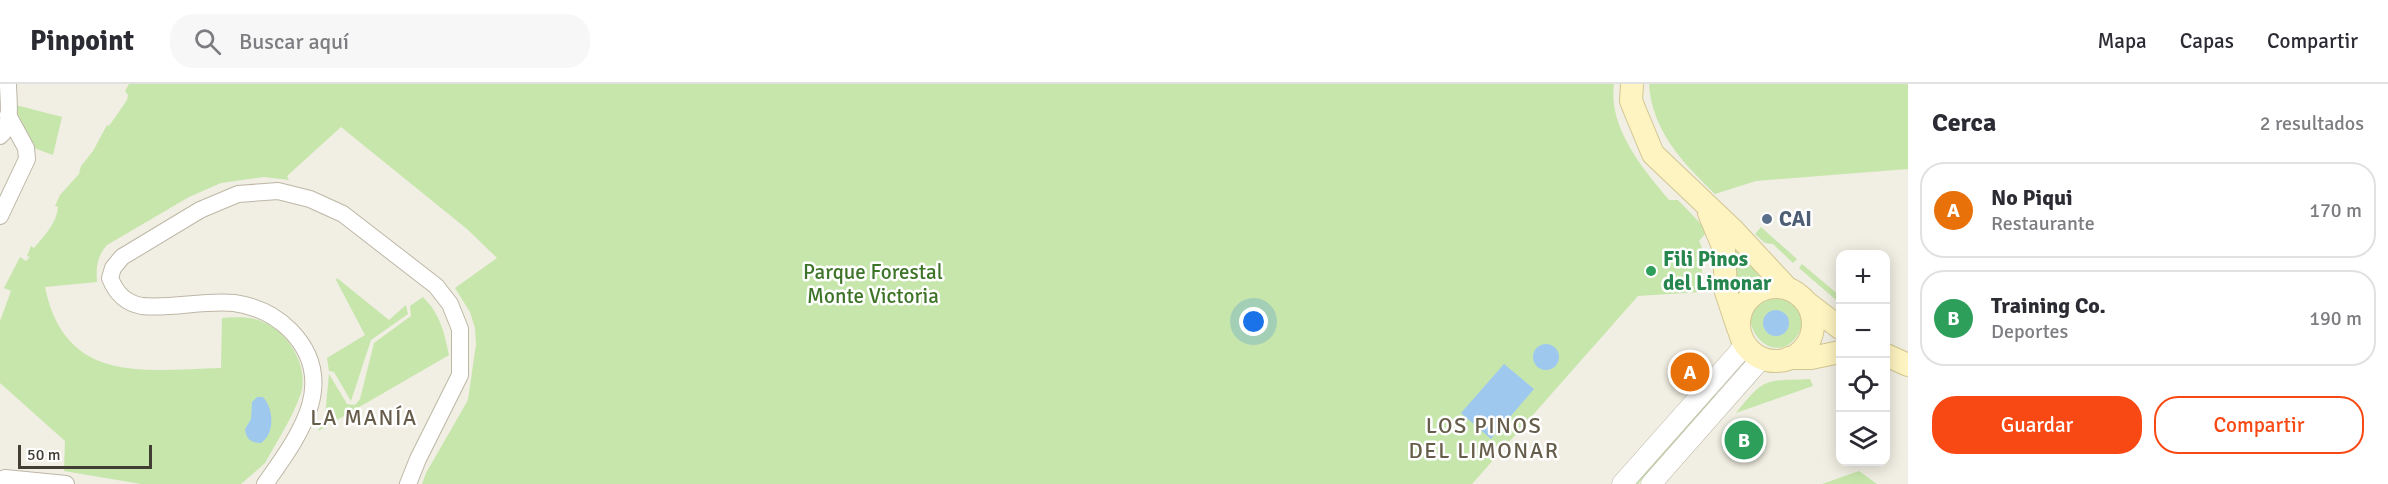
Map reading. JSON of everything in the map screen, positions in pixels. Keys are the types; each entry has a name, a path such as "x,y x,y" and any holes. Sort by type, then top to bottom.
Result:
{"main road":[{"path":"1632,84 1631,101 1653,154 1733,230 1810,310 1813,330 1805,347 1789,358"},
{"path":"1706,206 1724,249 1726,292 1750,345 1780,360 1811,358 1836,353"},
{"path":"1750,345 1739,320 1742,310 1750,297 1768,288 1797,295 1836,325"},
{"path":"1890,357 1908,365"}],"street":[{"path":"0,136 4,132 8,115 9,84"},
{"path":"0,216 27,159 26,147 8,115"},
{"path":"265,484 291,446 310,408 315,377 303,344 283,323 260,308 233,303 142,306 121,297 110,278 113,268 122,257 200,210 238,194 278,191 310,199 342,214 436,286 450,304 460,329 460,375 408,484"},
{"path":"1622,484 1750,345"},
{"path":"1650,484 1750,345"},
{"path":"0,480 5,478 66,484"}],"green space":[{"name":"Parque Forestal Monte Victoria","path":"129,84 1614,84 1616,116 1630,147 1669,200 1678,200 1703,226 1705,234 1699,241 1703,250 1701,292 1638,296 1472,484 422,484 468,400 476,344 475,328 470,312 455,288 497,258 467,229 341,127 287,176 289,180 264,177 221,183 189,197 107,245 98,262 97,282 45,287 55,319 70,341 89,356 112,365 164,370 221,368 222,318 237,317 258,320 272,327 288,342 299,361 303,383 298,402 265,463 241,484 141,484 64,471 65,441 0,383 0,321 11,291 4,288 20,257 26,261 30,257 27,256 31,246 34,248 53,224 58,207 55,206 60,195 79,174 81,166 93,151 107,125 109,126 127,100 128,95 125,91"},
{"path":"1649,84 1908,84 1908,169 1756,181 1715,194 1671,145 1656,117"},
{"path":"16,105 62,117 53,155 34,148 16,117"},
{"path":"1761,227 1797,259 1793,263 1773,244 1765,243 1755,234"},
{"path":"1730,237 1762,277 1744,287 1734,299"},
{"path":"1802,264 1836,293 1836,300 1799,268"},
{"path":"337,278 389,320 406,305 408,314 371,340 351,401 334,372 329,371 327,358 365,335"},
{"path":"1775,296 1789,301 1798,310 1801,316 1801,329 1786,346 1775,348 1764,343 1756,334 1751,323 1752,312 1759,302","holes":["1786,315 1789,323 1786,330 1772,335 1765,330 1763,323"]},
{"path":"423,297 434,310 440,323 449,355 318,431 325,416 329,374 347,404 355,405 360,399 374,343 411,316 410,306"},
{"path":"1810,379 1813,386 1736,413 1753,393 1767,383"},
{"path":"1713,391 1716,395 1638,484 1632,484"},
{"path":"1859,471 1877,484 1822,484"}],"water":[{"path":"1776,310 1785,314 1789,323 1785,332 1776,336 1767,332 1763,323 1767,314"},
{"path":"1546,344 1555,348 1559,357 1555,366 1546,370 1537,366 1533,357 1537,348"},
{"path":"1504,364 1534,389 1491,439 1461,413"},
{"path":"257,397 263,397 271,414 269,434 261,443 250,440 245,429 251,419 252,402"}],"place":[{"name":"CAI","path":"1767,219"},
{"name":"Fili Pinos del Limonar","path":"1651,271"},
{"name":"No Piqui","path":"1690,372"},
{"name":"Training Co.","path":"1744,440"}],"district":[{"name":"LA MANÍA","path":"364,417"},
{"name":"LOS PINOS DEL LIMONAR","path":"1484,438"}]}
